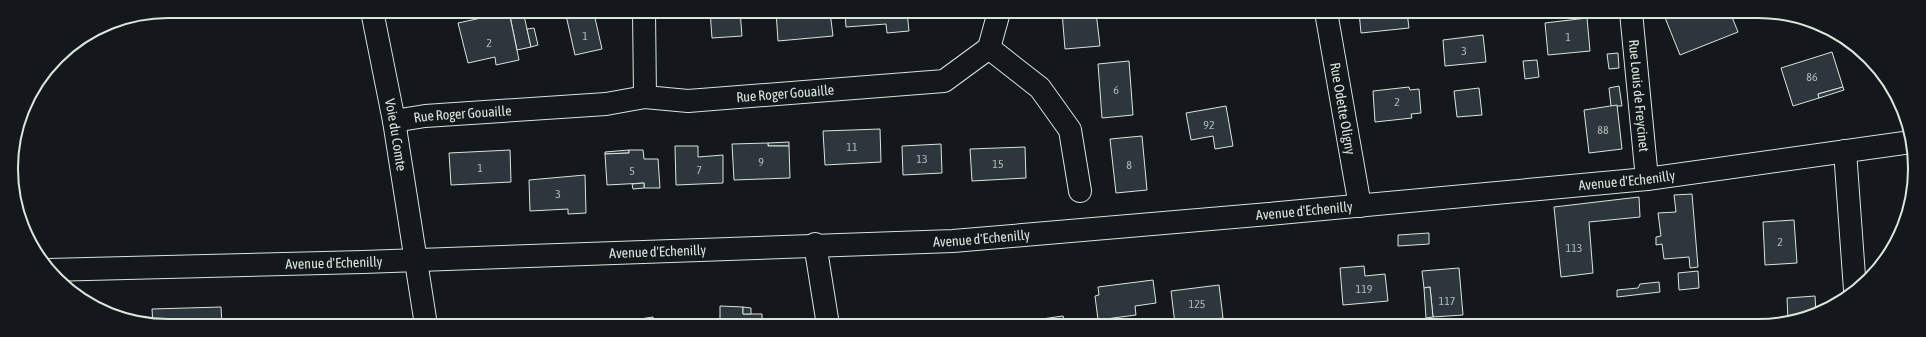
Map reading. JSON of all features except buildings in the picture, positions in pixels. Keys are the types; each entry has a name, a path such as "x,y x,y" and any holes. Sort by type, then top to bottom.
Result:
{"street":[{"name":"Voie du Comte","path":"373,18 394,121 425,319"},
{"path":"644,18 645,97"},
{"path":"997,18 989,48 1040,88 1070,130 1080,191"},
{"name":"Rue Odette Oligny","path":"1327,18 1360,206"},
{"name":"Rue Louis de Freycinet","path":"1632,18 1647,179"},
{"name":"Rue Roger Gouaille","path":"394,121 425,116 606,104 645,97 688,101 944,81 989,48"},
{"name":"Avenue d'Echenilly","path":"57,270 416,260 816,244 953,241 1360,206 1647,179 1906,143"},
{"path":"1845,151 1855,284"},
{"path":"816,244 827,319"}]}
